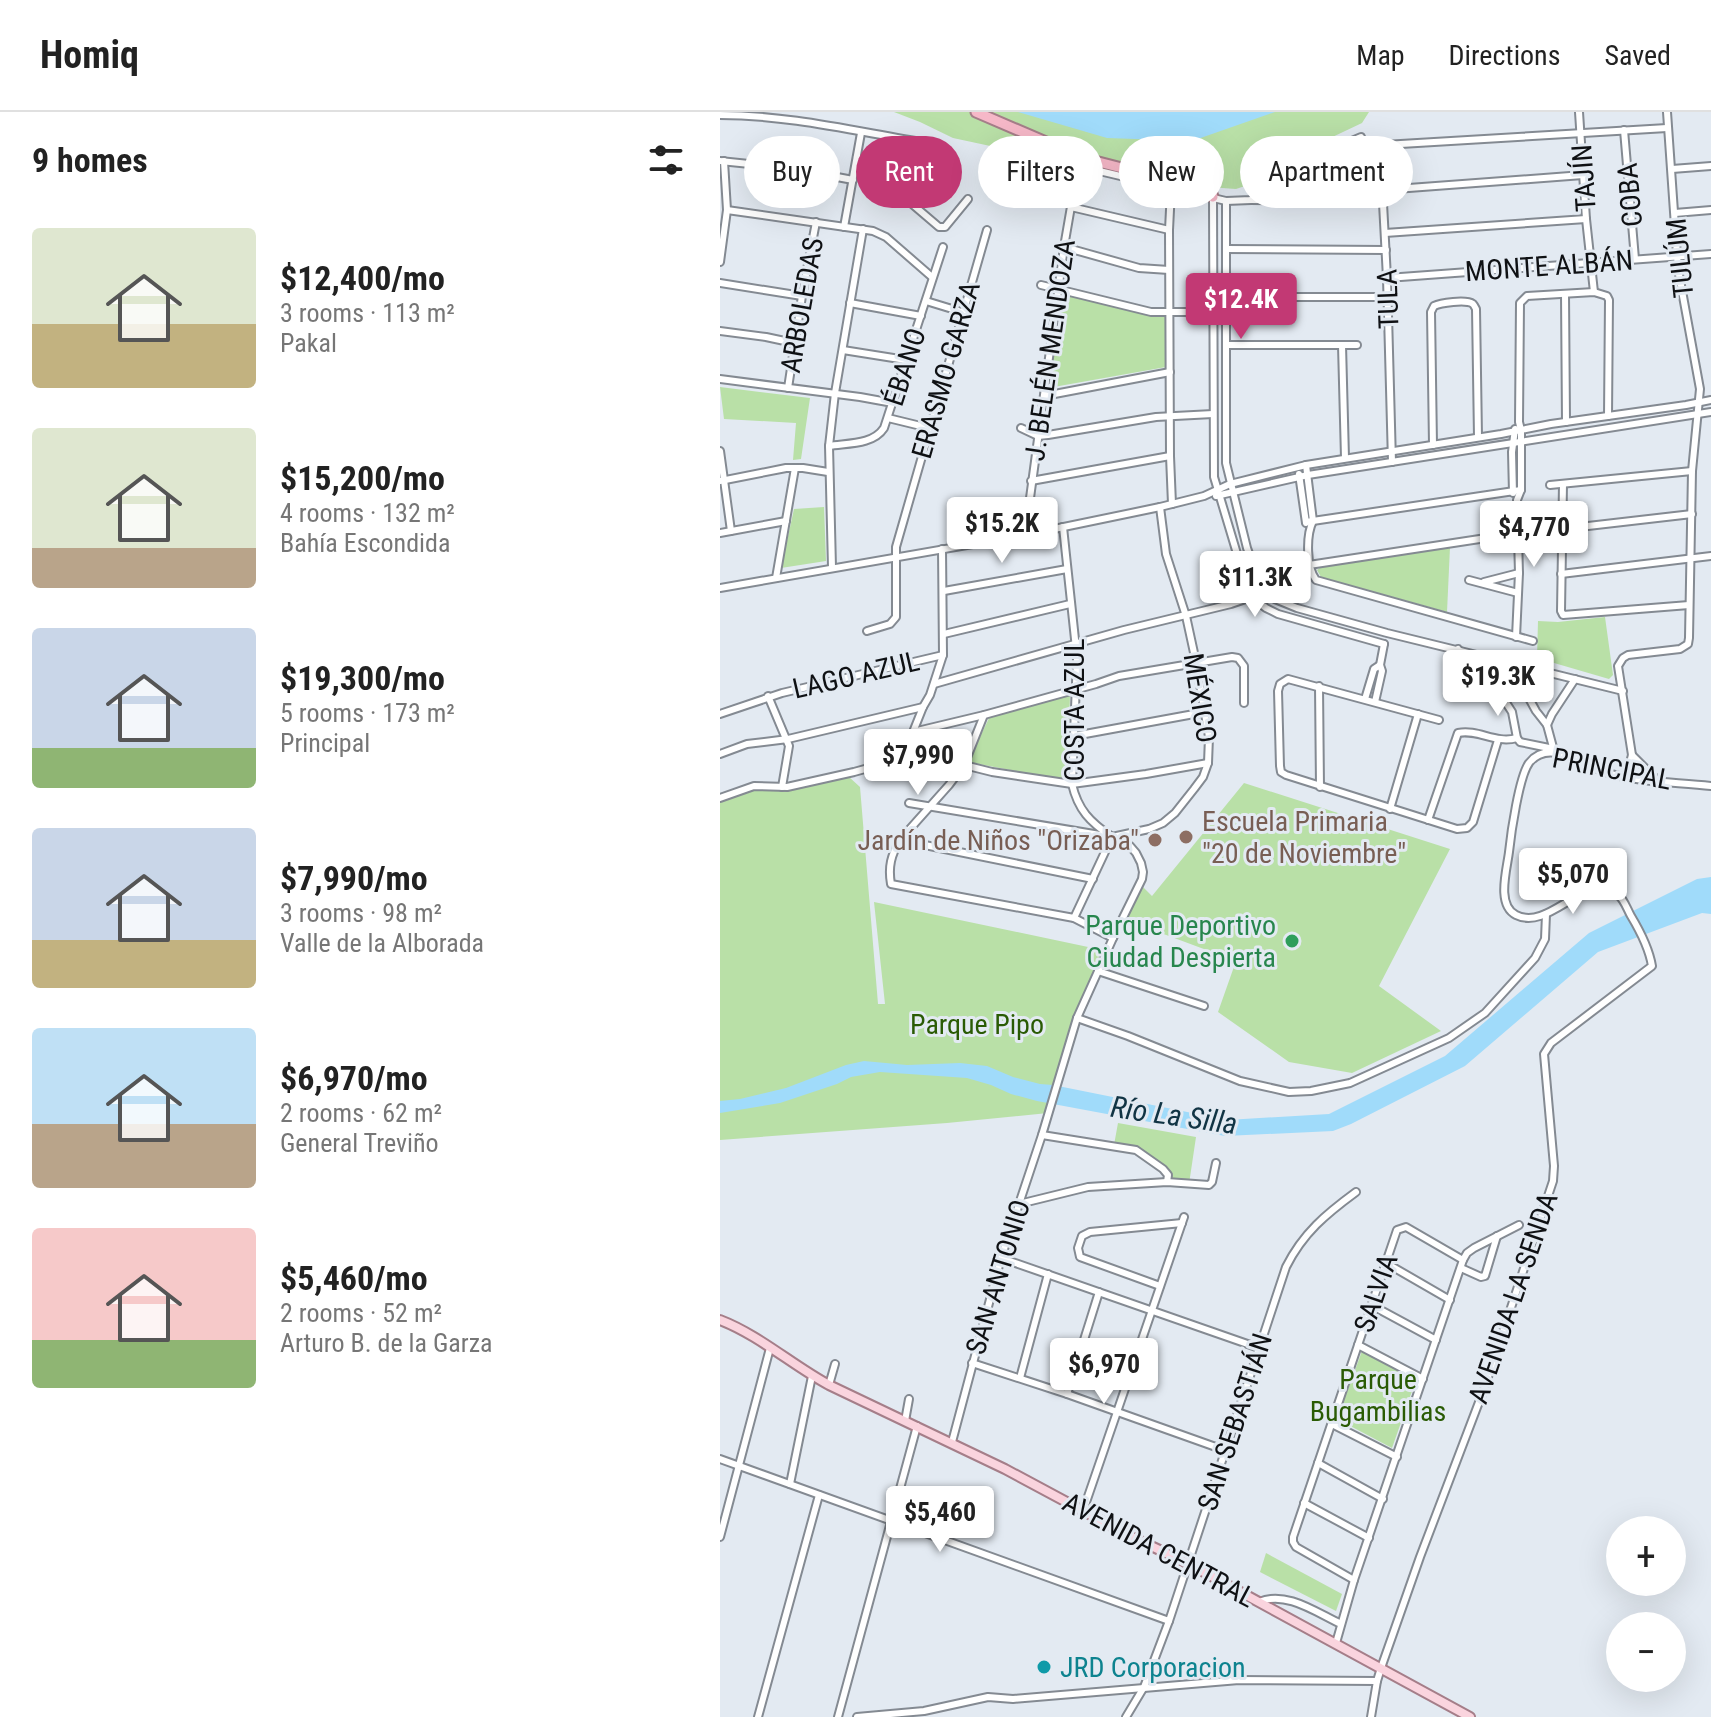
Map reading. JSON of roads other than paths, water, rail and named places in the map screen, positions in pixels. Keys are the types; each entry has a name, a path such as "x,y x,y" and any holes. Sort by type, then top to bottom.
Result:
{"highway":[{"path":"976,112 1026,136"}],"main road":[{"name":"AVENIDA CENTRAL","path":"720,1320 829,1385 952,1442 1189,1564 1470,1717"}],"street":[{"name":"TAJÍN","path":"1579,112 1594,292"},
{"name":"TULÚM","path":"1623,691 1618,666 1623,658 1680,649 1688,644 1692,471 1700,389 1680,282 1667,112"},
{"path":"720,115 792,120 881,136"},
{"path":"1580,132 1667,128"},
{"name":"COBA","path":"1624,130 1635,259"},
{"name":"TULA","path":"1413,143 1580,132"},
{"path":"720,262 727,210 722,161 789,168 853,180"},
{"path":"844,227 856,163"},
{"path":"1672,169 1711,166"},
{"path":"1413,188 1583,175"},
{"path":"962,206 968,199"},
{"path":"1240,200 1226,201 1226,463 1255,573 1266,592 1297,608 1387,633 1623,691 1632,755 1626,777"},
{"path":"917,208 943,228 961,208"},
{"name":"J. BELÉN MENDOZA","path":"1025,535 1071,208"},
{"path":"1075,208 1169,230"},
{"path":"1170,208 1172,504"},
{"path":"1213,208 1213,465 1243,577 1253,598 1266,608 1292,620 1384,644"},
{"name":"TULA","path":"1383,208 1392,462"},
{"path":"727,210 879,233 932,277"},
{"path":"1675,213 1711,210"},
{"path":"1385,233 1586,219"},
{"name":"ARBOLEDAS","path":"788,388 816,222"},
{"path":"832,567 829,446 863,229"},
{"name":"ERASMO GARZA","path":"867,631 890,624 896,617 895,557 898,538 987,230"},
{"name":"ÉBANO","path":"829,446 875,438 880,434 888,418 943,247"},
{"path":"1064,247 1139,268 1169,270"},
{"path":"1226,249 1386,250"},
{"name":"MONTE ALBÁN","path":"1387,278 1711,254"},
{"path":"720,283 802,296"},
{"path":"1041,285 1133,309 1170,313 1226,312"},
{"path":"1516,637 1519,573 1517,500 1521,490 1521,440 1518,428 1520,303 1527,296 1594,292 1607,296 1608,416"},
{"path":"1565,294 1566,422"},
{"path":"1226,297 1388,297"},
{"path":"926,301 962,312"},
{"path":"1433,445 1431,312 1439,303 1469,302 1476,309 1478,437"},
{"path":"850,303 921,316"},
{"path":"720,331 794,343"},
{"path":"1226,345 1357,345"},
{"path":"1342,345 1345,458"},
{"path":"843,350 906,360"},
{"path":"1044,396 1170,372"},
{"path":"720,379 893,403"},
{"path":"720,588 1025,535 1160,507 1218,492 1230,484 1302,466 1518,428 1711,400"},
{"path":"1218,492 1233,493 1308,475 1711,412"},
{"path":"1021,428 1038,436 1170,415 1213,414"},
{"path":"888,418 929,428"},
{"path":"1551,424 1553,436"},
{"path":"1517,500 1512,491 1512,442 1518,428"},
{"path":"720,451 731,531"},
{"path":"1031,481 1170,456"},
{"path":"1302,466 1308,475 1312,576 1320,582 1533,641"},
{"path":"1302,466 1300,477 1309,524"},
{"path":"722,481 795,468 828,472"},
{"path":"776,578 795,468"},
{"path":"1550,485 1692,471"},
{"path":"1563,484 1563,615 1689,605"},
{"path":"1309,524 1521,490"},
{"name":"MÉXICO","path":"1112,837 1163,823 1175,813 1203,777 1208,763 1209,737 1196,662 1186,616 1166,554 1160,507"},
{"path":"1562,529 1692,514"},
{"path":"720,533 786,521"},
{"name":"COSTA AZUL","path":"1063,527 1076,643 1072,784 1076,801 1084,813 1112,837"},
{"path":"1310,569 1519,533"},
{"path":"720,798 754,786 782,787 854,772 890,762 899,754 913,732 943,655 942,549"},
{"path":"1561,574 1711,556"},
{"path":"944,591 1067,569"},
{"path":"1482,583 1519,573"},
{"path":"1469,580 1518,593"},
{"path":"934,684 1266,592"},
{"path":"944,634 1070,604"},
{"path":"1375,702 1387,633"},
{"path":"1458,649 1474,670 1501,695 1512,712 1517,738 1523,743 1554,750 1547,725 1509,662"},
{"name":"LAGO AZUL","path":"720,714 768,696 943,655"},
{"path":"913,732 1119,676 1232,657 1244,666 1244,703"},
{"path":"1365,699 1374,669 1380,665"},
{"path":"1439,720 1293,679 1284,681 1280,684 1278,706 1281,772 1390,809 1457,829 1467,828 1473,822 1498,740"},
{"path":"1547,725 1575,679"},
{"path":"1319,686 1320,787"},
{"path":"768,696 788,739 782,787"},
{"path":"720,754 758,742 788,739 923,707"},
{"path":"1074,736 1205,712"},
{"path":"1390,809 1418,714"},
{"path":"984,715 964,765 900,840 891,857 891,884 1074,918 1113,938"},
{"path":"1428,820 1456,736 1467,732 1498,740 1517,738"},
{"name":"PRINCIPAL","path":"1546,914 1529,918 1517,916 1506,903 1504,889 1524,773 1535,757 1554,750 1607,773 1659,782 1711,786"},
{"path":"1632,755 1659,782"},
{"path":"964,765 1072,784 1208,763"},
{"path":"909,803 1112,837 1130,846 1134,832"},
{"path":"1074,918 1112,837"},
{"path":"900,840 1093,879"},
{"name":"SAN ANTONIO","path":"952,1442 1001,1258 1077,1018 1142,879 1141,863 1130,846"},
{"name":"AVENIDA LA SENDA","path":"1371,1717 1381,1668 1476,1410 1551,1191 1554,1166 1544,1054 1551,1043 1651,963 1642,936 1620,895 1608,890 1592,890 1546,914"},
{"path":"1077,1018 1240,1081 1289,1092 1350,1083 1449,1038 1485,1013 1535,958 1545,939 1546,914"},
{"path":"1098,971 1204,1006"},
{"path":"1042,1135 1136,1150 1163,1169 1168,1175 1167,1182"},
{"path":"1019,1204 1088,1187 1167,1182 1209,1185 1216,1163"},
{"name":"SAN SEBASTIÁN","path":"1126,1717 1144,1687 1169,1621 1280,1282 1294,1252 1322,1217 1356,1192"},
{"path":"1083,1511 1183,1220 1090,1232 1082,1236 1078,1248 1080,1257 1160,1286"},
{"path":"1336,1643 1354,1580 1463,1260 1474,1248 1519,1225"},
{"name":"SALVIA","path":"1354,1580 1296,1547 1293,1537 1397,1230 1406,1227 1463,1260"},
{"path":"1461,1268 1485,1276 1497,1236"},
{"path":"1001,1258 1259,1348"},
{"path":"1386,1263 1450,1300"},
{"path":"1020,1378 1048,1274"},
{"path":"1067,1394 1099,1292"},
{"path":"1373,1306 1436,1340"},
{"path":"1358,1345 1423,1379"},
{"path":"720,1537 770,1348"},
{"path":"972,1363 1227,1451"},
{"path":"829,1385 835,1364"},
{"path":"790,1484 812,1376"},
{"path":"905,1421 909,1399"},
{"path":"1332,1424 1397,1457"},
{"path":"838,1717 917,1426"},
{"path":"720,1459 1169,1621"},
{"path":"1318,1463 1383,1499"},
{"path":"758,1717 819,1495"},
{"path":"1304,1503 1369,1538"},
{"path":"1259,1602 1275,1597 1288,1599 1341,1624"},
{"path":"857,1717 924,1711 988,1697 1013,1699 1266,1679 1377,1681"}],"water":[{"path":"1018,112 1275,112 1206,136 1119,136 1119,138 1100,136"},
{"name":"Río La Silla","path":"1711,877 1711,914 1702,913 1598,952 1465,1066 1333,1131 1225,1136 1037,1101 967,1078 880,1072 851,1077 780,1103 720,1113 720,1101 786,1088 864,1061 987,1066 1040,1084 1227,1120 1329,1114 1445,1056 1589,933 1697,879"}],"place":[{"name":"Escuela Primaria \"20 de Noviembre\"","path":"1186,837"},
{"name":"Jardín de Niños \"Orizaba\"","path":"1155,840"},
{"name":"Parque Deportivo Ciudad Despierta","path":"1292,941"},
{"name":"JRD Corporacion","path":"1044,1667"}],"park label":[{"name":"Parque Pipo","path":"977,1024"},
{"name":"Parque Bugambilias","path":"1378,1395"}]}
